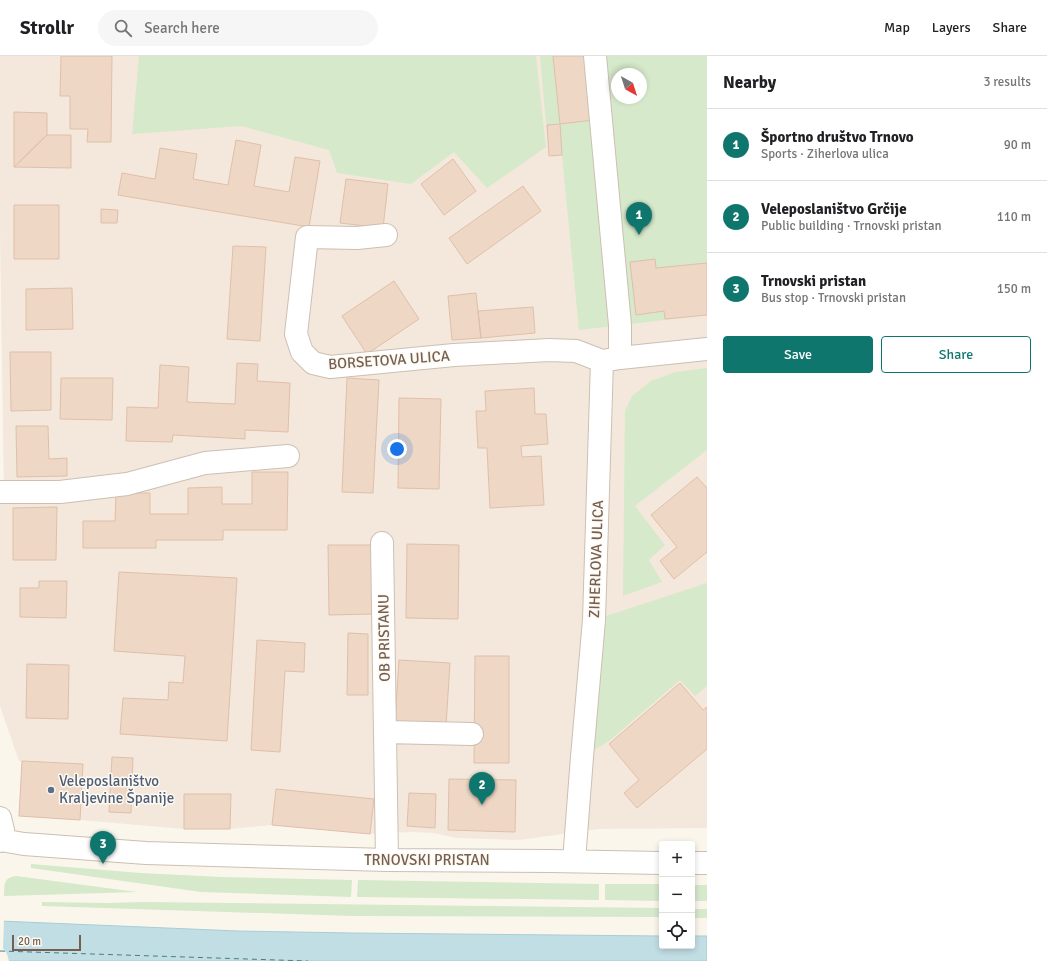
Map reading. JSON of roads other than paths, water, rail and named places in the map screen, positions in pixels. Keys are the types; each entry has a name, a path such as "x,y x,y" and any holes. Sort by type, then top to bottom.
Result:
{"street":[{"name":"ZIHERLOVA ULICA","path":"574,861 594,620 611,360 620,324 595,56"},
{"name":"BORSETOVA ULICA","path":"386,235 357,238 307,237 296,334 302,352 313,363 330,367 454,355 549,350 576,351 611,360"},
{"path":"611,360 707,349"},
{"path":"0,492 60,492 127,484 205,463 288,456"},
{"name":"OB PRISTANU","path":"382,543 387,860"},
{"path":"386,732 472,734"},
{"path":"0,818 3,830 1,841"},
{"name":"TRNOVSKI PRISTAN","path":"1,841 146,853 387,860 659,862"},
{"path":"695,863 707,863"}],"water":[{"path":"0,921 238,931 659,936 659,949 695,949 695,936 707,936 707,961 0,961"}],"place":[{"name":"Športno društvo Trnovo","path":"639,235"},
{"name":"Veleposlaništvo Kraljevine Španije","path":"51,790"},
{"name":"Veleposlaništvo Grčije","path":"482,805"},
{"name":"Trnovski pristan","path":"103,864"}]}
